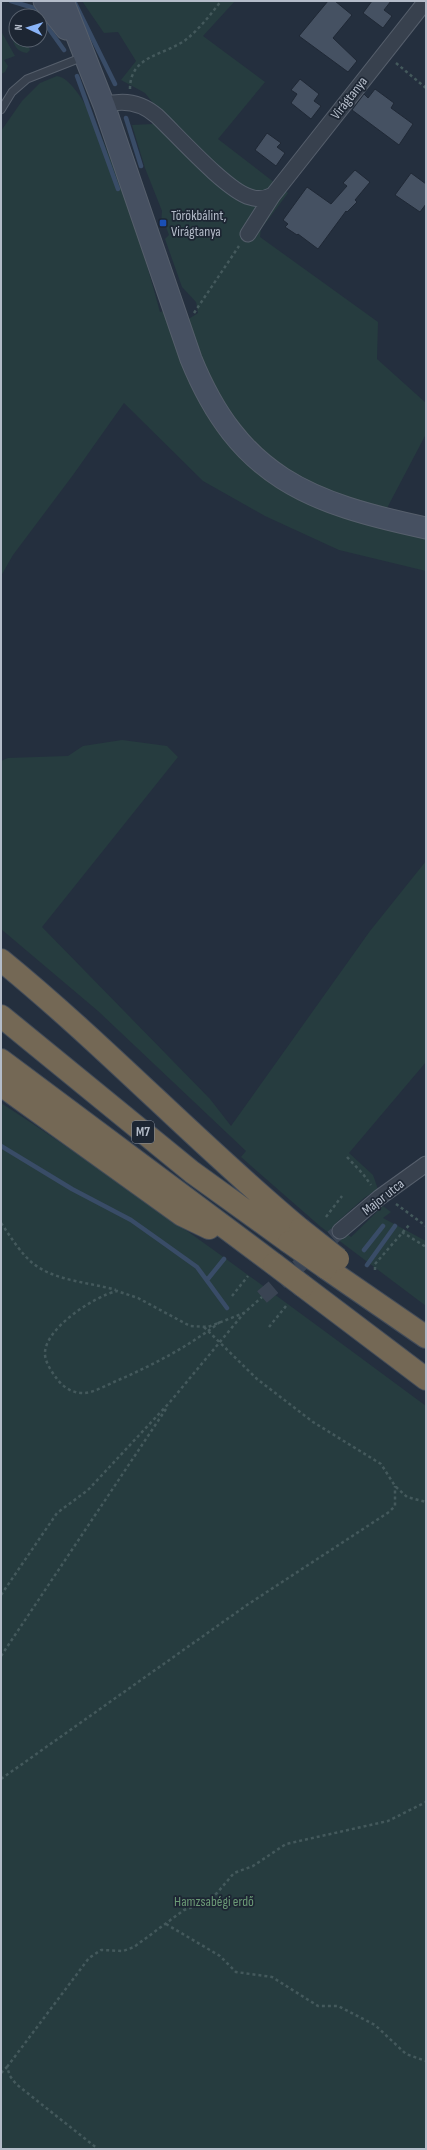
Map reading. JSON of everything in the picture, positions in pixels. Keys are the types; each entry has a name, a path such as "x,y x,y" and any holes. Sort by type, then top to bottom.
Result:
{"highway":[{"path":"1,960 96,1042 266,1200 295,1235"},
{"name":"M7","path":"1,1016 192,1172 295,1235 426,1337"},
{"name":"M7","path":"1,1060 426,1379"},
{"path":"1,1085 182,1215 250,1246"},
{"path":"332,1264 419,1320 426,1329"}],"main road":[{"path":"44,1 81,50"},
{"path":"63,1 73,23 81,50 104,106 191,359 205,391 232,434 262,463 282,479 307,493 355,510 426,528"}],"street":[{"name":"Virágtanya","path":"248,234 273,195 426,1"},
{"path":"104,106 115,102 130,102 146,108 157,116 241,194 258,199 268,198 273,195"},
{"name":"Major utca","path":"340,1231 380,1197 426,1164"}],"lane":[{"path":"1,110 12,92 26,79 81,50"}],"path":[{"path":"130,102 130,78 143,60 167,51 188,38 221,1"},
{"path":"392,60 426,88"},
{"path":"196,311 248,234"},
{"path":"347,1157 363,1174 380,1197"},
{"path":"326,1217 342,1196"},
{"path":"397,1206 426,1226"},
{"path":"1,1223 31,1261 44,1270 82,1283 117,1290 138,1298 190,1326 204,1327 244,1314"},
{"path":"375,1270 375,1264 410,1224"},
{"path":"402,1232 426,1247"},
{"path":"232,1296 248,1276"},
{"path":"117,1290 93,1300 54,1332 48,1342 45,1354 49,1368 62,1385 72,1392 83,1393 107,1386 136,1372 208,1331 220,1322"},
{"path":"1,1595 57,1513 88,1490 170,1402 244,1314 262,1297"},
{"path":"269,1327 286,1306"},
{"path":"204,1327 257,1379 312,1422 381,1464 395,1486 408,1497 426,1502"},
{"path":"1,1656 170,1402"},
{"path":"1,1779 247,1605 389,1512 395,1506 395,1486"},
{"path":"1,2073 89,1958 101,1950 123,1951 134,1947 184,1910 204,1903 217,1893 234,1873 253,1866 286,1844 388,1821 426,1802"},
{"path":"166,1924 220,1956 236,1972 272,1977 318,2006 338,2006 375,2025 406,2054 426,2061"},
{"path":"7,2067 10,2076 16,2084 98,2149"}],"green space":[{"path":"82,1 235,1 203,36 265,82 218,139 288,193 261,229 260,237 378,322 377,359 426,403 426,434 386,510 372,507 313,484 271,459 235,421 206,373 187,320 198,313 196,302 182,287 165,239 169,235 166,227 161,226 162,211 145,168 132,125 153,124 160,112 145,93 121,80 136,61 118,32 104,33"},
{"path":"1,31 8,44 8,48 11,48 15,56 4,60 8,66 5,72 1,74"},
{"path":"17,48 29,48 30,50 27,53"},
{"path":"57,76 72,86 88,110 104,143 119,182 145,260 160,312 164,311 245,459 426,536 426,571 339,550 265,516 203,481 124,403 73,475 13,555 1,576 1,131 22,101 40,83"},
{"path":"122,740 167,746 178,757 42,927 210,1099 231,1126 370,931 426,861 426,1062 349,1153 373,1175 378,1189 364,1198 335,1224 351,1237 383,1206 391,1212 383,1218 426,1241 426,1306 321,1227 241,1157 246,1151 98,1011 1,929 1,761 8,758 68,756 83,746"},
{"name":"Hamzsabégi erdő","path":"1,1103 163,1213 426,1406 426,2149 1,2149"}],"building":[{"path":"328,1 335,1 352,15 333,38 357,61 348,72 299,36"},
{"path":"372,1 391,1 384,10 392,16 383,28 363,13"},
{"path":"300,79 319,94 314,101 321,106 311,119 291,103 297,94 291,90"},
{"path":"375,89 394,103 391,108 413,124 399,145 352,110 364,94 368,98"},
{"path":"267,133 281,143 277,147 285,153 276,166 255,150"},
{"path":"355,170 370,182 355,200 357,202 347,212 346,211 318,249 298,234 297,235 285,227 288,224 283,220 307,187 331,204 347,186 343,183"},
{"path":"411,173 426,184 426,204 420,212 395,195"}],"waterway":[{"path":"11,1 34,8 64,50"},
{"path":"74,1 115,84"},
{"path":"77,76 118,189"},
{"path":"126,118 141,166"},
{"path":"1,1146 72,1189 131,1220 197,1267 227,1308"},
{"path":"364,1250 383,1226"},
{"path":"367,1265 395,1226"},
{"path":"207,1280 224,1259"}],"tunnel":[{"path":"262,1297 340,1231"}],"place":[{"name":"Törökbálint, Virágtanya","path":"163,223"}]}
